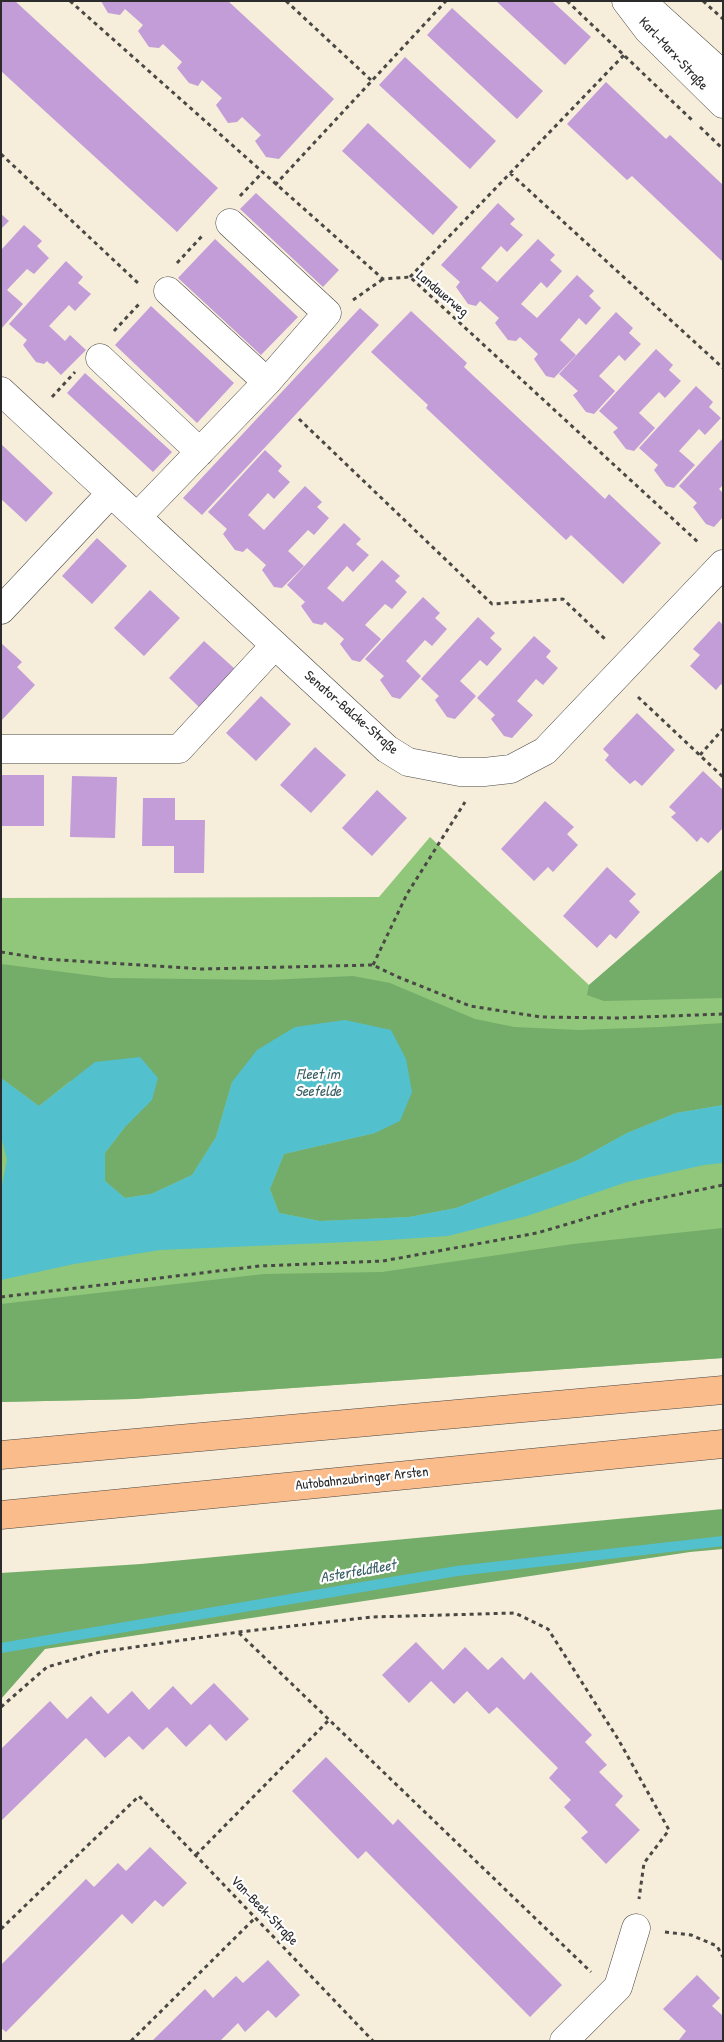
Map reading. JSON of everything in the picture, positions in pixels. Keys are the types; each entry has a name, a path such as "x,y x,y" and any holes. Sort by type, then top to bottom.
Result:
{"highway":[{"path":"1,1455 723,1390"},
{"name":"Autobahnzubringer Arsten","path":"1,1515 723,1444"},
{"path":"1,1529 108,1504"}],"street":[{"name":"Karl-Marx-Straße","path":"626,1 648,30 723,104"},
{"name":"Karl-Marx-Straße","path":"640,1 662,18 723,74"},
{"path":"137,517 267,382 327,314 230,223"},
{"path":"155,289 267,382"},
{"path":"100,358 200,452"},
{"name":"Senator-Balcke-Straße","path":"1,391 387,749 408,762 460,772 484,772 512,769 545,751 722,564"},
{"path":"1,610 111,493"},
{"path":"1,749 180,749 275,645"},
{"path":"564,2041 618,1987 636,1928"}],"path":[{"name":"Landauerweg","path":"70,1 383,279 410,277 722,564"},
{"path":"286,1 372,82"},
{"path":"275,185 446,1"},
{"path":"567,1 723,148"},
{"path":"704,1 723,19"},
{"path":"410,277 624,55"},
{"path":"1,154 155,289"},
{"path":"510,173 723,368"},
{"path":"299,419 492,604 563,599 623,670 700,755 723,777"},
{"path":"700,755 723,729"},
{"path":"374,965 407,894 484,772"},
{"path":"1,952 46,959 202,969 374,965 470,1006 541,1017 617,1018 723,1014"},
{"path":"1,1297 260,1266 383,1261 537,1233 642,1202 723,1185"},
{"path":"1,1707 47,1667 100,1652 239,1632 372,1617 515,1613 548,1629 618,1739 669,1830 644,1863 636,1928 691,1935 717,1946 723,1957"},
{"path":"239,1632 612,1993"},
{"path":"196,1855 329,1720"},
{"name":"Van-Beek-Straße","path":"1,1928 139,1796 373,2041"},
{"path":"131,2041 255,1918"}],"green space":[{"path":"430,837 589,985 723,869 723,1358 134,1399 1,1402 1,898 379,897"},
{"path":"723,869 723,998 604,1001 587,995 589,985"},
{"path":"1,964 110,978 269,980 353,976 390,983 475,1019 514,1027 579,1030 723,1023 723,1105 676,1113 627,1133 578,1160 456,1208 409,1217 320,1221 279,1213 270,1189 284,1154 375,1133 232,1082 216,1137 192,1175 151,1194 125,1198 105,1181 105,1153 125,1127 70,1081 39,1106 1,1078"},
{"path":"723,1228 723,1358 134,1399 1,1402 1,1304 264,1274 382,1272 573,1244"},
{"path":"723,1509 723,1549 690,1552 45,1649 1,1699 1,1573 141,1564"}],"water":[{"name":"Fleet im Seefelde","path":"345,1020 391,1030 406,1059 412,1092 400,1121 375,1133 284,1154 270,1189 279,1213 320,1221 409,1217 456,1208 578,1160 627,1133 676,1113 723,1105 723,1163 704,1165 627,1182 527,1216 448,1236 160,1250 74,1264 1,1280 1,1190 7,1160 1,1136 1,1078 39,1106 95,1062 140,1057 158,1078 152,1100 125,1127 105,1153 105,1181 125,1198 151,1194 192,1175 216,1137 232,1082 257,1050 295,1027"}],"building":[{"path":"1,1 15,1 218,188 177,232 1,71"},
{"path":"101,1 228,1 334,99 279,159 266,157 255,141 261,135 242,117 237,122 228,123 216,105 222,98 202,80 198,86 189,83 177,68 182,62 163,44 159,48 149,47 138,31 143,25 125,9 120,15 108,13"},
{"path":"496,1 552,1 591,37 565,65"},
{"path":"452,8 543,91 517,119 427,35"},
{"path":"405,57 496,141 470,169 379,85"},
{"path":"606,82 666,139 670,135 723,185 723,262 632,176 627,180 567,124"},
{"path":"368,123 458,207 433,235 342,151"},
{"path":"256,193 339,270 323,287 240,209"},
{"path":"498,203 515,219 510,224 523,235 507,252 501,246 481,268 497,282 482,298 538,239 555,255 550,260 562,271 547,288 541,282 521,304 537,318 577,275 594,291 589,296 601,308 586,325 579,318 560,340 576,355 554,378 546,376 534,359 538,354 520,337 516,341 508,340 495,323 499,318 480,301 476,306 468,304 456,287 460,282 441,265"},
{"path":"1,214 9,221 1,229"},
{"path":"24,225 42,241 37,246 49,258 34,274 27,269 7,290 23,304 1,329 1,250"},
{"path":"215,239 298,317 261,355 178,278"},
{"path":"66,261 83,277 78,283 91,294 75,311 69,305 49,326 65,341 70,335 86,350 61,375 47,361 44,364 36,362 23,345 27,340 9,324"},
{"path":"151,306 234,383 197,423 115,345"},
{"path":"360,308 379,325 202,515 183,498"},
{"path":"411,311 467,363 464,367 605,499 609,494 661,543 623,584 571,535 566,540 426,408 428,405 371,352"},
{"path":"616,312 633,328 629,333 641,344 625,361 619,355 599,376 615,391 594,414 586,412 573,395 578,391 559,374"},
{"path":"656,349 673,365 669,370 681,381 665,398 659,392 639,413 655,428 634,451 626,449 613,432 618,428 599,411"},
{"path":"85,373 172,452 153,472 67,393"},
{"path":"696,386 713,402 709,407 721,418 705,435 699,429 679,451 695,465 674,488 666,486 654,470 658,465 639,448"},
{"path":"723,438 723,485 719,489 723,493 723,517 714,527 706,524 693,507 697,503 679,486"},
{"path":"1,444 53,493 26,522 1,499"},
{"path":"265,450 282,466 278,471 290,482 274,499 268,493 248,515 264,530 305,486 322,502 317,507 329,518 314,535 308,530 288,551 304,566 282,588 274,587 262,570 266,565 247,548 243,552 235,550 223,534 227,529 208,512"},
{"path":"344,523 361,539 356,544 369,555 353,572 347,566 327,588 343,602 382,560 400,576 395,581 407,592 392,609 385,604 365,625 381,639 360,662 352,660 340,644 344,639 325,622 322,625 313,623 301,606 305,602 287,585"},
{"path":"97,538 127,566 92,604 62,576"},
{"path":"150,590 180,618 144,656 114,628"},
{"path":"423,597 440,613 435,618 447,629 432,646 425,640 406,661 421,676 400,699 392,697 380,680 384,676 365,659"},
{"path":"478,617 495,633 490,638 502,649 487,666 480,660 460,681 476,696 455,719 447,717 435,700 439,696 421,679"},
{"path":"719,621 723,625 723,686 721,684 716,690 690,666 700,655 693,649"},
{"path":"534,636 551,651 546,657 558,668 543,685 536,679 517,701 533,715 512,738 504,736 491,719 495,715 477,698"},
{"path":"204,641 235,669 199,707 169,678"},
{"path":"1,643 22,662 17,667 35,685 1,721"},
{"path":"261,696 291,724 256,761 226,733"},
{"path":"637,713 675,750 642,786 635,780 630,784 617,772 605,760 609,755 603,749"},
{"path":"315,747 346,775 311,813 280,785"},
{"path":"703,771 723,790 723,828 708,843 701,837 697,842 671,817 676,813 669,807"},
{"path":"1,775 44,775 44,826 1,826"},
{"path":"72,776 117,777 115,838 70,837"},
{"path":"377,790 407,818 372,856 342,828"},
{"path":"143,798 175,798 175,820 205,820 204,873 174,873 174,846 142,846"},
{"path":"545,801 574,827 567,834 578,845 553,872 548,867 534,881 501,849"},
{"path":"607,867 636,894 629,901 640,912 616,939 610,934 597,948 563,916"},
{"path":"416,1642 443,1670 465,1647 488,1670 502,1657 524,1680 531,1672 592,1735 585,1742 607,1765 599,1772 623,1796 615,1805 640,1830 606,1864 581,1838 588,1832 564,1807 571,1800 549,1778 558,1768 497,1707 489,1714 467,1691 454,1704 431,1681 409,1703 382,1675"},
{"path":"214,1683 249,1719 226,1741 210,1724 186,1747 167,1727 143,1750 129,1736 105,1758 86,1738 1,1821 1,1749 50,1701 67,1719 91,1696 108,1714 132,1691 149,1710 173,1686 191,1705"},
{"path":"326,1757 393,1825 398,1819 562,1985 530,2017 366,1851 358,1859 292,1791"},
{"path":"150,1847 187,1883 163,1907 155,1900 132,1924 122,1914 6,2032 1,2028 1,1965 86,1879 94,1887 118,1863 126,1871"},
{"path":"268,1960 300,1995 276,2018 268,2010 245,2032 238,2023 220,2041 152,2041 205,1989 213,1998 236,1976 243,1983"},
{"path":"697,1975 720,1998 712,2006 723,2016 723,2041 680,2041 686,2031 663,2009"}],"waterway":[{"name":"Asterfeldfleet","path":"1,1648 457,1571 723,1541"}]}
